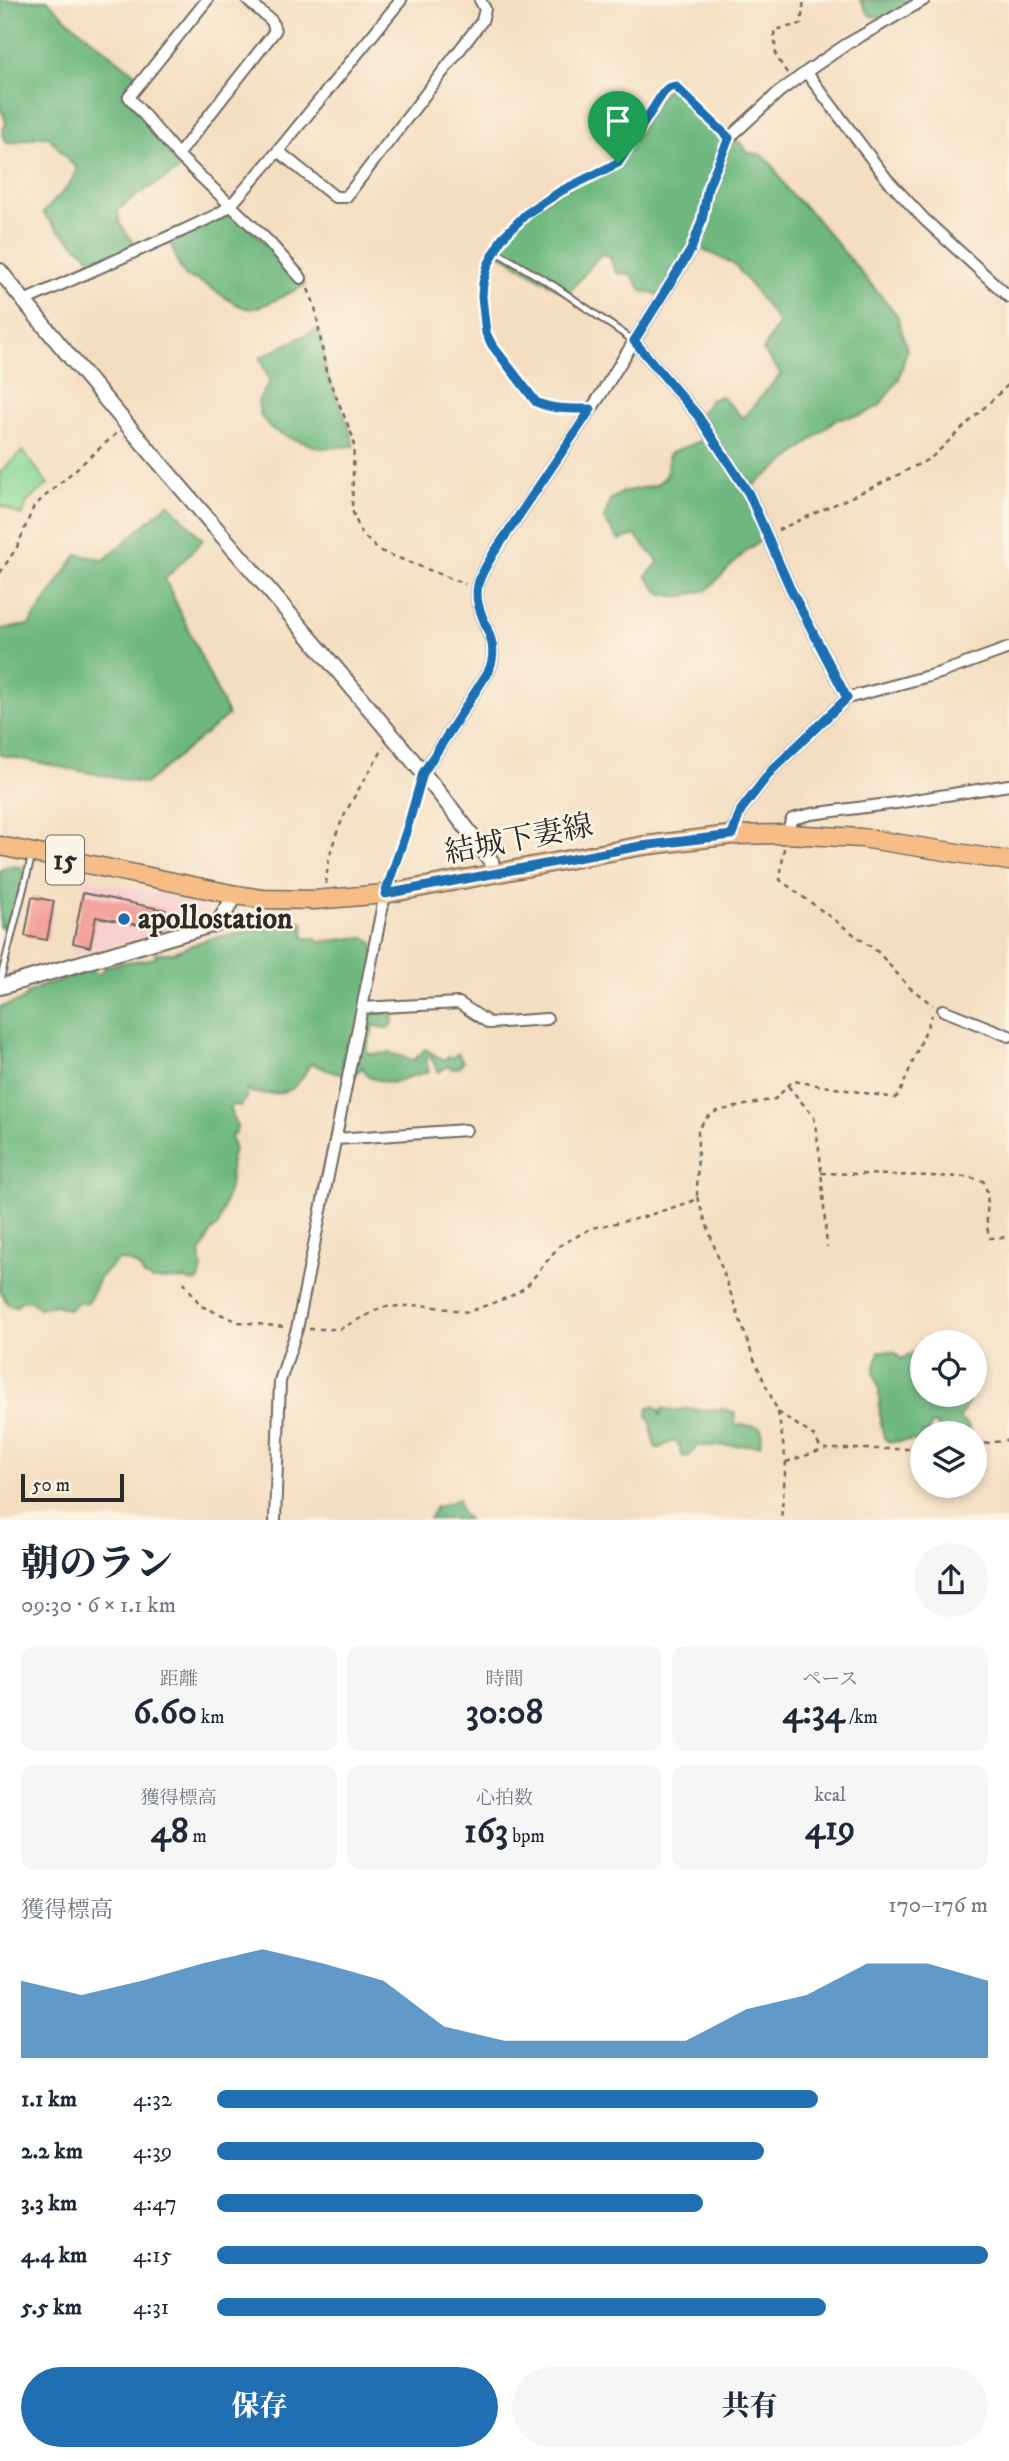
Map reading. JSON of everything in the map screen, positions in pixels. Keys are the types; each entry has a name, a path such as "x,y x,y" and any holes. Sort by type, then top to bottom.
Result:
{"main road":[{"name":"結城下妻線","path":"0,846 236,895 262,899 326,900 385,894 641,846 732,835 786,834 862,838 1009,861"}],"street":[{"path":"207,0 129,97 178,155 231,205 301,278"},
{"path":"178,155 275,31 272,21 247,0"},
{"path":"24,301 184,230 231,205 401,0"},
{"path":"278,151 335,197 346,197 482,21 485,9 480,0"},
{"path":"423,773 488,672 494,657 494,648 478,601 477,591 481,577 493,554 591,409 691,250 702,220 708,187 729,138 806,72 847,44 924,0"},
{"path":"806,72 886,178 924,219 1009,297"},
{"path":"0,271 127,425 203,510 423,773 491,861 493,873"},
{"path":"634,341 698,416 749,494 790,588 847,698"},
{"path":"732,835 741,810 772,770 847,698 940,673 1009,648"},
{"path":"786,834 792,819 811,814 1009,785"},
{"path":"275,1520 280,1381 297,1329 385,894"},
{"path":"0,987 218,922 236,895"},
{"path":"362,1009 459,1003 489,1023 547,1019"},
{"path":"943,1010 1009,1036"},
{"path":"336,1139 466,1130"}],"lane":[{"path":"495,251 556,287 634,341"},
{"path":"0,981 33,853"}],"path":[{"path":"793,82 776,56 774,30 801,24 804,0"},
{"path":"591,409 561,409 536,402 492,345 486,333 482,297 483,283 495,251 502,238 526,214 561,191 618,163 668,88 679,88 729,138"},
{"path":"301,278 315,306 326,372 354,440 352,510 361,533 378,550 445,575 477,591"},
{"path":"768,535 931,458 1009,384"},
{"path":"0,573 17,547 34,506 127,425"},
{"path":"326,900 328,859 337,828 391,735"},
{"path":"385,894 423,773"},
{"path":"781,1520 786,1462 778,1412 753,1357 697,1197 698,1131 705,1119 717,1111 775,1099 793,1081 895,1098 936,1007 909,987 878,952 780,880 786,834"},
{"path":"788,1086 814,1117 827,1247"},
{"path":"821,1173 968,1177 983,1181 987,1189 986,1228 990,1238 1009,1237"},
{"path":"184,1282 201,1306 239,1322 297,1329 340,1329 383,1307 422,1305 468,1312 509,1297 526,1287 559,1246 592,1228 640,1218 689,1203 697,1197"},
{"path":"778,1412 814,1436 820,1447 826,1449"},
{"path":"987,1443 1009,1440"},
{"path":"786,1462 826,1449 910,1449"}],"shaded area":[{"path":"85,878 200,902 211,910 200,923 71,955"}],"green space":[{"path":"0,0 47,0 70,22 143,80 129,98 187,164 118,210 119,222 136,247 97,263 56,228 43,213 69,185 77,169 48,136 7,143 2,134 6,122 0,106"},
{"path":"860,0 924,0 898,13 878,17 870,16"},
{"path":"675,86 729,138 742,143 748,153 760,154 771,163 789,192 812,214 897,315 907,350 899,379 879,406 862,415 836,419 747,490 768,535 746,551 707,590 678,597 660,593 646,576 659,562 635,535 619,540 604,519 610,500 623,492 656,485 666,476 669,454 711,436 698,416 710,400 721,396 743,418 781,374 763,350 779,323 735,265 694,245 662,296 642,291 631,274 616,273 609,255 600,255 567,295 495,251 502,238 526,213 561,191 618,164 663,93"},
{"path":"231,210 305,285 268,304 248,308 195,279 186,277 171,244"},
{"path":"315,330 320,332 326,372 348,424 354,446 320,448 270,428 260,415 258,401 270,382 260,358"},
{"path":"23,451 48,484 27,502 23,516 0,505 0,472"},
{"path":"169,503 203,540 165,579 228,715 145,784 0,755 0,629 29,625 77,554 104,560"},
{"path":"8,866 21,867 24,874 16,908 4,926 0,927 0,870"},
{"path":"303,922 304,938 316,938 319,942 362,937 373,944 376,969 367,993 374,1013 394,1017 390,1027 374,1025 366,1050 369,1054 390,1053 414,1060 425,1049 444,1060 458,1053 463,1062 460,1067 453,1069 448,1066 439,1072 427,1056 425,1059 429,1071 391,1083 371,1078 363,1067 353,1076 335,1073 311,1063 297,1084 287,1091 263,1094 252,1093 247,1089 241,1106 233,1105 229,1109 237,1125 236,1133 231,1136 234,1148 230,1166 231,1181 218,1226 200,1252 202,1269 199,1280 153,1280 144,1276 134,1264 118,1260 99,1278 88,1303 78,1302 69,1310 56,1305 39,1308 31,1301 21,1301 16,1307 8,1304 0,1291 0,1007 23,1000 28,993 42,986 92,970 97,974 102,973 104,967 155,958 155,953 172,953 208,939"},
{"path":"879,1351 894,1352 901,1359 910,1354 910,1407 966,1407 959,1418 962,1421 910,1421 910,1441 889,1442 884,1438 880,1420 879,1389 874,1371"},
{"path":"653,1406 659,1410 660,1415 663,1408 731,1411 735,1413 735,1424 760,1427 760,1445 698,1446 689,1456 684,1457 680,1453 680,1446 674,1441 657,1449 647,1416 648,1407"},
{"path":"458,1499 461,1513 468,1519 429,1519 436,1507"}],"building":[{"path":"83,893 165,910 161,929 96,917 90,947 73,943"},
{"path":"32,897 54,901 47,940 25,936"}],"place":[{"name":"apollostation","path":"124,919"}],"route":[{"path":"675,86 729,138 708,187 702,220 691,250 634,341 698,416 749,494 790,588 847,698 772,770 741,810 732,835 641,846 385,894 423,773 488,672 494,657 494,648 478,601 478,583 493,554 591,409 561,409 536,402 492,345 486,333 482,297 488,265 502,238 526,214 561,191 610,170 618,163 663,93 675,86"}]}
